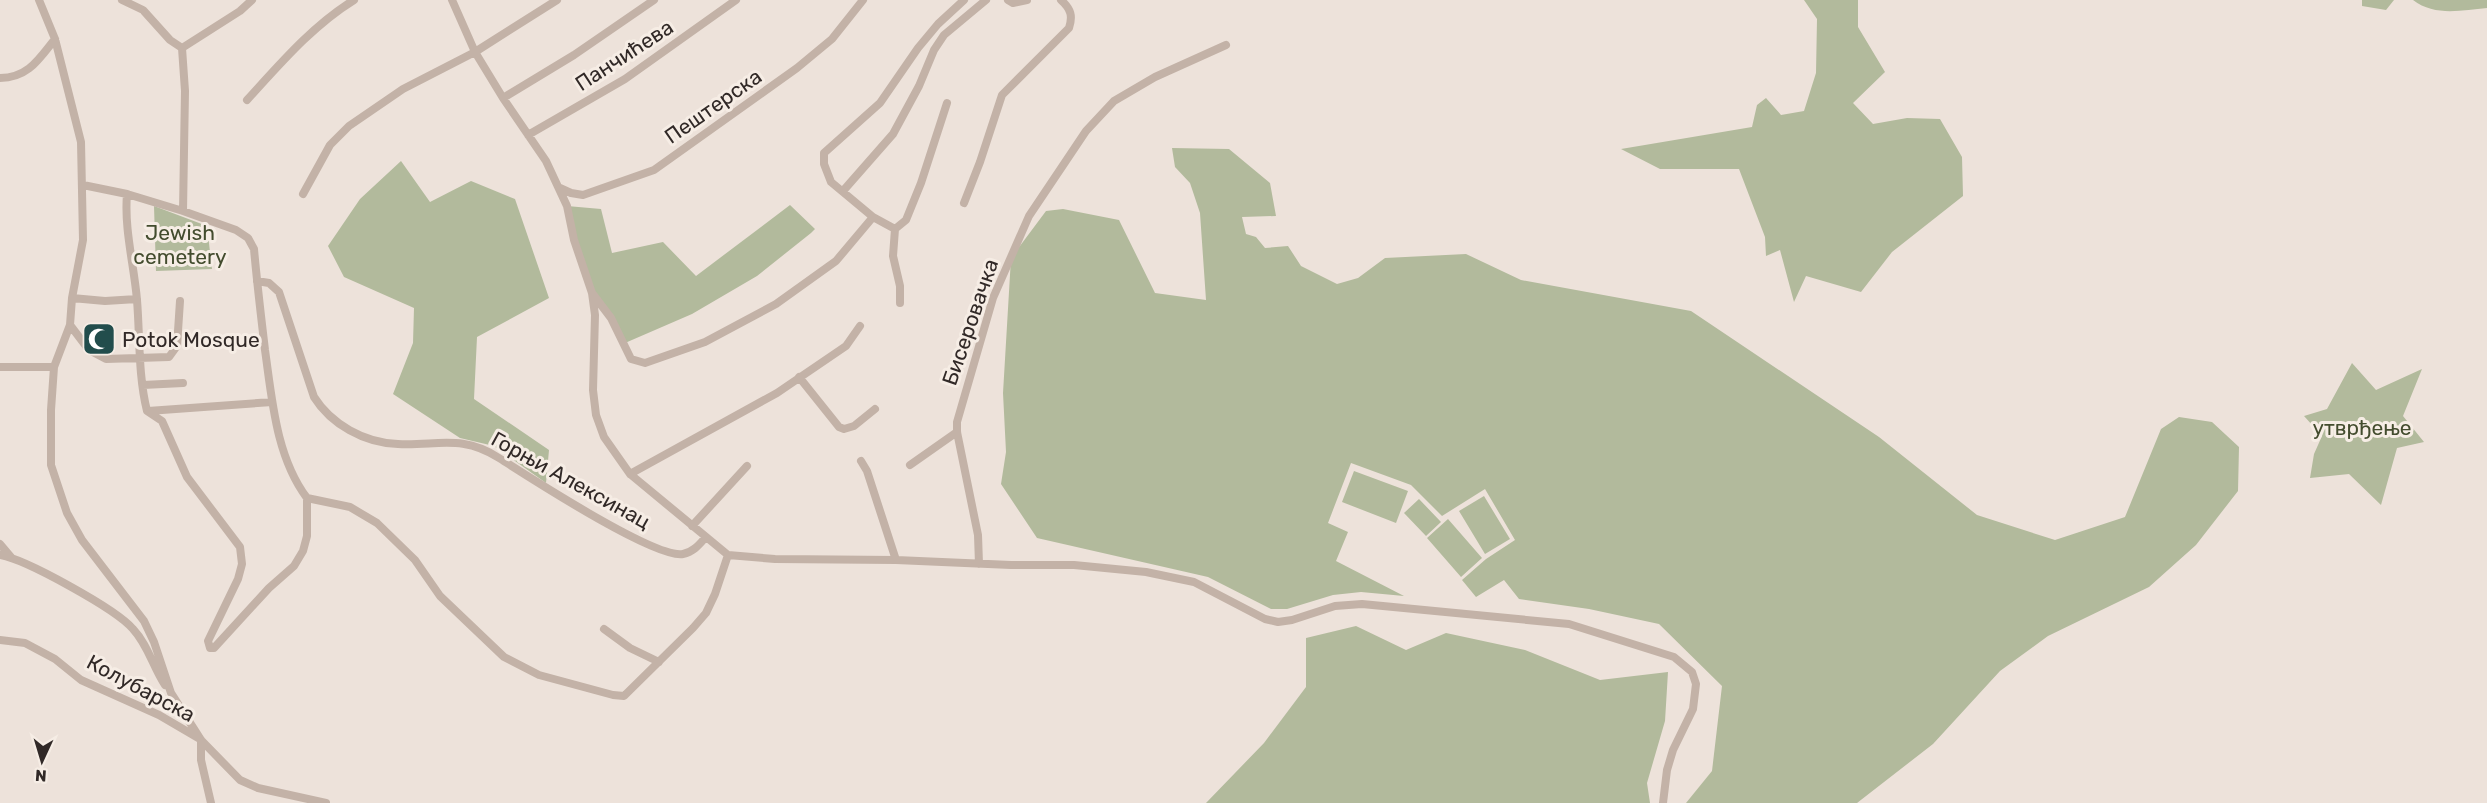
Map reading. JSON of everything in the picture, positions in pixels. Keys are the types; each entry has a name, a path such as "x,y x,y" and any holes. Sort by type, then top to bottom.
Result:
{"street":[{"path":"41,0 55,39 81,142 83,240 72,298 70,325 54,367 51,410 51,465 67,513 82,540 144,621 154,642 171,693 201,740 240,780 258,788 326,803"},
{"path":"122,0 143,10 170,39 182,48 185,91 183,211"},
{"path":"182,48 240,11 252,0"},
{"path":"247,100 296,47 341,8 354,0"},
{"path":"303,194 330,145 349,126 403,89 475,52 558,0"},
{"path":"503,98 574,55 654,0"},
{"name":"Панчићева","path":"528,135 626,79 736,0"},
{"name":"Пештерска","path":"560,188 583,195 654,170 797,68 832,39 863,0"},
{"path":"895,230 873,217 831,182 826,173 824,153 880,103 938,24 964,0"},
{"path":"843,191 893,134 919,86 934,50 944,36 986,0"},
{"path":"1008,0 1013,3 1027,0"},
{"path":"964,203 1002,95 1069,28 1072,18 1068,6 1061,0"},
{"name":"Горњи Алексинац","path":"454,3 475,52 546,161 567,206 577,251 592,293 595,315 593,390 596,414 604,437 630,474 728,555"},
{"path":"0,78 17,77 29,69 55,39"},
{"name":"Бисеровачка","path":"979,564 978,535 957,432 957,422 993,298 1029,216 1086,131 1114,101 1155,77 1226,45"},
{"path":"900,303 900,286 893,256 895,230 906,220 914,201 947,103"},
{"path":"83,185 127,194 236,230 248,238 254,249 272,402 278,431 295,482 307,498 307,536 303,551 294,566 269,588 214,648 208,646 208,641 238,579 242,564 240,547 187,477 162,421 147,411 126,210 127,194"},
{"path":"592,293 611,318 631,359 645,363 705,342 777,304 836,261 873,217"},
{"name":"Горњи Алексинац","path":"257,281 269,283 279,292 314,397 323,411 355,433 397,444 456,442 477,447 637,539 666,552 683,554 697,548 705,538"},
{"path":"72,298 105,302 137,299"},
{"path":"70,325 97,356 106,359 169,357 177,346 180,301"},
{"path":"630,474 777,393 846,346 860,326"},
{"path":"0,367 54,367"},
{"path":"799,377 839,426 844,429 854,426 875,409"},
{"path":"143,385 183,383"},
{"path":"147,411 272,402"},
{"path":"909,465 957,432"},
{"path":"861,460 867,471 896,560"},
{"path":"692,526 747,466"},
{"path":"307,498 350,507 377,523 415,560 440,596 504,657 539,675 613,695 624,696 693,628 705,613 715,594 728,555 775,559 1074,565 1146,572 1194,582 1265,619 1278,622 1292,620 1335,606 1362,604 1569,624 1674,657 1692,672 1696,684 1693,709 1673,750 1667,770 1662,803"},
{"name":"Колубарска","path":"0,544 11,557"},
{"name":"Колубарска","path":"0,555 11,557 49,575 124,619 144,644 171,693"},
{"path":"604,629 630,648 659,662"},
{"name":"Колубарска","path":"0,640 25,643 55,659 81,680 159,715 201,740"},
{"path":"201,740 201,760 211,803"}],"green space":[{"path":"1804,0 1858,0 1858,27 1885,72 1853,103 1873,124 1907,118 1940,119 1962,157 1963,196 1892,252 1861,292 1806,276 1794,302 1780,250 1766,256 1765,237 1739,169 1660,169 1621,149 1752,127 1757,105 1766,98 1781,115 1804,111 1816,73 1817,19"},
{"path":"2362,0 2394,0 2386,10 2362,6"},
{"path":"2413,0 2487,0 2487,8 2439,11"},
{"path":"1172,148 1229,149 1270,183 1276,216 1242,217 1246,234 1256,237 1265,248 1288,246 1301,266 1337,284 1358,278 1385,258 1466,254 1521,280 1691,311 1879,437 1977,515 2055,540 2125,517 2161,429 2179,417 2212,422 2239,447 2238,491 2196,545 2149,587 2048,636 2000,671 1933,744 1857,803 1686,803 1712,771 1722,686 1659,624 1589,609 1519,599 1504,580 1476,597 1462,580 1486,559 1515,540 1485,489 1442,516 1411,485 1351,463 1328,523 1348,532 1336,561 1404,596 1361,592 1333,595 1287,609 1271,609 1208,577 1037,538 1001,484 1006,452 1003,393 1011,258 1046,211 1063,209 1119,220 1155,293 1206,300 1200,213 1190,183 1175,167"},
{"path":"401,161 430,202 471,181 515,199 549,298 477,337 474,399 549,450 546,483 494,446 460,438 393,394 413,343 414,308 344,277 328,246 360,199"},
{"path":"790,205 815,229 811,233 757,276 692,314 625,343 592,293 567,206 601,209 612,253 663,242 696,276"},
{"name":"Jewish cemetery","path":"154,206 207,226 212,269 156,271"},
{"name":"утврђење","path":"2352,363 2376,390 2422,369 2403,416 2424,442 2397,448 2381,505 2349,474 2310,478 2314,454 2322,436 2304,416 2327,409"},
{"path":"1354,471 1408,491 1396,523 1342,502"},
{"path":"1484,496 1510,539 1485,554 1459,511"},
{"path":"1419,499 1441,522 1426,536 1404,513"},
{"path":"1448,519 1482,558 1461,577 1427,538"},
{"path":"1356,626 1406,650 1446,633 1525,650 1600,680 1668,672 1665,721 1647,783 1650,803 1206,803 1264,743 1306,687 1306,638"}],"place":[{"name":"Potok Mosque","path":"99,339"}]}
